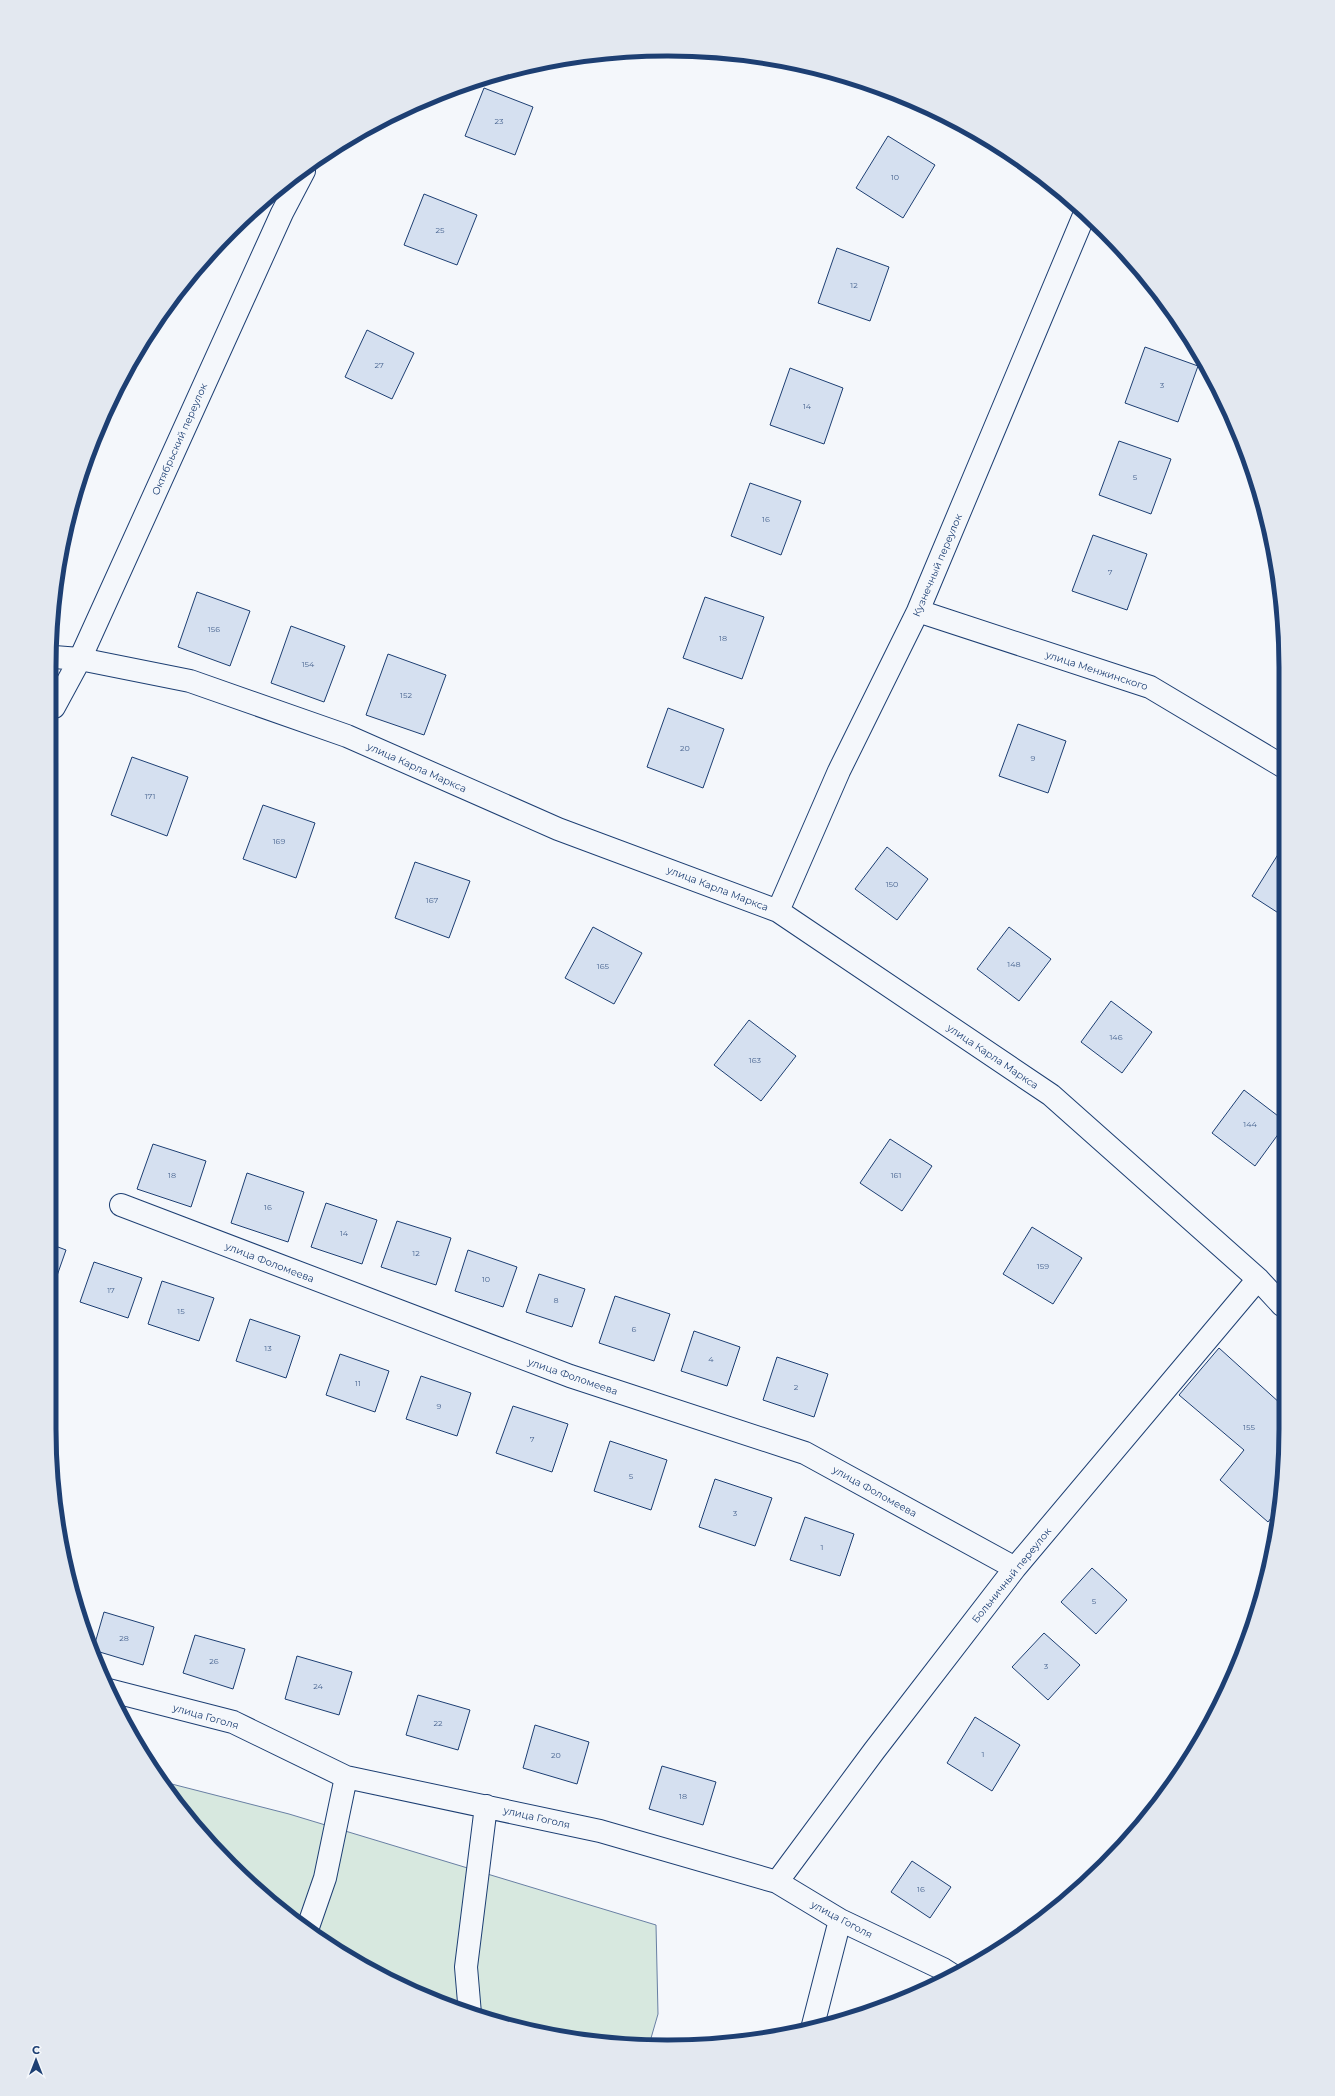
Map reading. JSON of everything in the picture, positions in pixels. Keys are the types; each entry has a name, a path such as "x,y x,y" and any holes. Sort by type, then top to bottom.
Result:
{"street":[{"name":"Октябрьский переулок","path":"56,703 80,659 282,213 299,179"},
{"name":"Кузнечный переулок","path":"778,911 839,771 918,611 1083,219"},
{"name":"улица Менжинского","path":"918,611 1150,687 1279,764"},
{"name":"улица Карла Маркса","path":"56,657 80,659 190,681 347,736 558,829 778,911 1050,1095 1258,1279 1279,1302"},
{"name":"улица Фоломеева","path":"121,1205 570,1376 804,1453 1015,1568"},
{"name":"Больничный переулок","path":"776,1882 874,1751 1015,1568 1258,1279"},
{"name":"улица Гоголя","path":"116,1692 233,1722 346,1777 600,1831 776,1882 840,1920 947,1972"},
{"path":"309,1924 325,1878 346,1777"},
{"path":"469,2007 466,1967 486,1806"},
{"path":"814,2022 840,1920"}],"shaded area":[{"path":"170,1784 289,1814 656,1925 658,2014 651,2040 588,2035 509,2019 471,2008 397,1977 328,1937 295,1914 264,1888 235,1861 208,1832 182,1801"}],"building":[{"path":"484,88 533,107 515,155 465,136"},
{"path":"888,136 935,165 903,218 856,188"},
{"path":"424,194 477,215 457,265 404,245"},
{"path":"837,248 889,267 870,321 818,303"},
{"path":"367,330 414,353 392,399 345,377"},
{"path":"1145,347 1198,366 1178,422 1125,403"},
{"path":"790,368 843,388 824,444 770,425"},
{"path":"1119,441 1171,459 1151,514 1099,495"},
{"path":"750,483 801,501 781,555 731,536"},
{"path":"1093,535 1147,554 1127,610 1072,591"},
{"path":"197,592 250,611 230,666 178,647"},
{"path":"705,597 764,617 742,679 683,658"},
{"path":"291,626 345,646 324,702 271,683"},
{"path":"388,654 446,675 424,735 366,715"},
{"path":"668,708 724,729 703,788 647,767"},
{"path":"1018,724 1066,741 1048,793 999,776"},
{"path":"132,757 188,777 167,836 111,815"},
{"path":"263,805 315,823 296,878 243,859"},
{"path":"887,847 928,879 897,920 855,889"},
{"path":"1279,853 1279,913 1252,896"},
{"path":"415,862 470,881 449,938 395,918"},
{"path":"593,927 642,953 614,1004 565,978"},
{"path":"1009,927 1051,959 1019,1001 977,969"},
{"path":"1111,1001 1152,1032 1122,1073 1081,1042"},
{"path":"749,1020 796,1056 761,1101 714,1065"},
{"path":"1244,1090 1279,1117 1279,1133 1255,1166 1212,1133"},
{"path":"890,1139 932,1166 902,1211 860,1183"},
{"path":"153,1144 206,1161 191,1207 137,1189"},
{"path":"247,1173 304,1192 288,1242 231,1223"},
{"path":"326,1203 377,1220 362,1264 311,1247"},
{"path":"397,1221 451,1238 436,1285 381,1267"},
{"path":"1032,1227 1082,1258 1053,1304 1003,1274"},
{"path":"56,1246 66,1250 56,1279"},
{"path":"468,1250 517,1267 503,1307 455,1291"},
{"path":"94,1262 142,1278 128,1318 80,1302"},
{"path":"539,1274 585,1289 572,1327 526,1312"},
{"path":"162,1281 214,1298 199,1341 148,1324"},
{"path":"615,1296 670,1314 654,1361 599,1343"},
{"path":"250,1319 300,1336 286,1378 236,1361"},
{"path":"694,1331 740,1347 727,1386 681,1371"},
{"path":"1219,1348 1279,1402 1278,1468 1273,1516 1268,1522 1220,1480 1244,1450 1179,1395"},
{"path":"340,1354 389,1371 375,1412 326,1395"},
{"path":"777,1357 828,1374 814,1417 763,1400"},
{"path":"421,1376 471,1393 457,1436 406,1419"},
{"path":"513,1406 568,1424 552,1472 496,1453"},
{"path":"610,1441 667,1460 651,1510 594,1491"},
{"path":"715,1479 772,1498 755,1546 699,1527"},
{"path":"805,1517 854,1534 840,1576 790,1560"},
{"path":"1092,1568 1127,1600 1096,1634 1061,1602"},
{"path":"104,1612 154,1627 143,1665 99,1652 95,1643"},
{"path":"1044,1633 1080,1665 1048,1700 1012,1667"},
{"path":"195,1635 245,1649 233,1689 183,1673"},
{"path":"297,1656 352,1672 339,1715 285,1699"},
{"path":"418,1695 470,1710 458,1750 406,1735"},
{"path":"975,1717 1020,1745 992,1791 947,1763"},
{"path":"535,1725 589,1742 577,1784 523,1768"},
{"path":"662,1766 716,1782 703,1825 649,1809"},
{"path":"912,1861 951,1887 930,1918 891,1892"}]}
